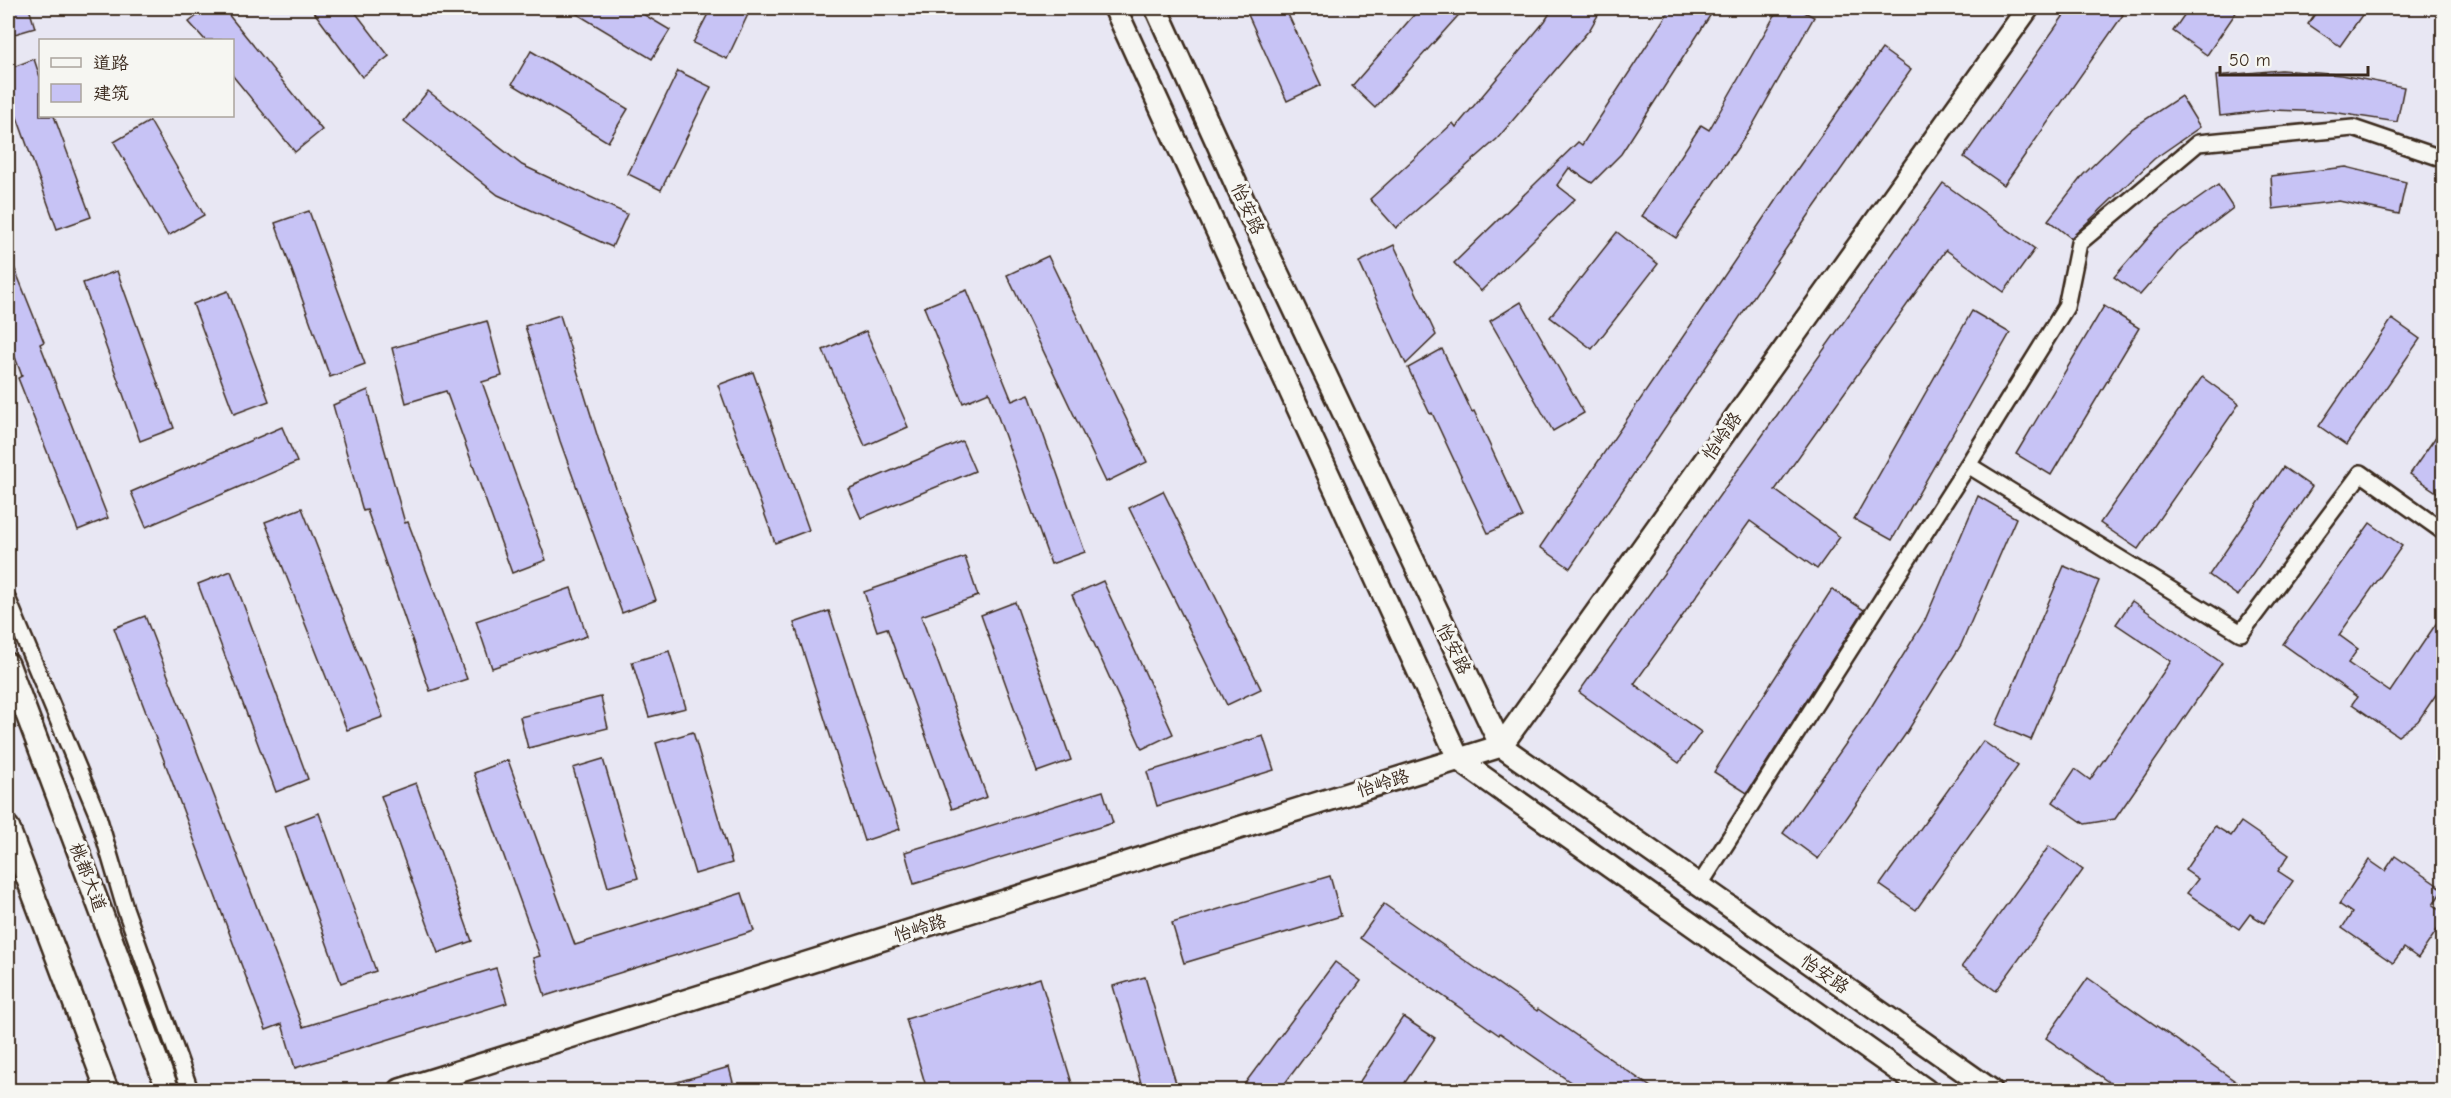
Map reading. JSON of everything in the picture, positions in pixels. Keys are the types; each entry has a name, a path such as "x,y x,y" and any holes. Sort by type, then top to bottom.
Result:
{"street":[{"name":"怡安路","path":"1115,8 1459,760 1926,1090"},
{"name":"怡安路","path":"1156,8 1250,215 1501,746 1991,1090"},
{"name":"怡岭路","path":"400,1090 1501,746 2028,8"},
{"path":"1699,886 1968,465 2066,307 2079,243 2198,143 2353,128 2444,159"},
{"path":"1968,465 2241,633 2361,472 2444,532"},
{"path":"8,600 98,816 125,908 190,1090"},
{"name":"桃都大道","path":"8,664 168,1090"},
{"path":"8,827 107,1090"}],"building":[{"path":"8,8 29,8 35,28 8,36"},
{"path":"207,8 223,8 322,130 295,152 234,77 234,39 204,39 189,22"},
{"path":"311,8 352,8 389,56 362,77"},
{"path":"567,8 633,8 670,30 652,59"},
{"path":"711,8 751,8 727,59 693,43"},
{"path":"1245,8 1285,8 1321,85 1287,101"},
{"path":"1420,8 1465,8 1375,108 1352,86"},
{"path":"1553,8 1602,8 1590,29 1497,139 1396,228 1370,199 1453,123 1456,127 1545,21"},
{"path":"1671,8 1715,8 1621,154 1592,183 1569,168 1557,185 1575,199 1481,291 1454,263 1578,142 1582,145"},
{"path":"1779,8 1797,8 1814,17 1751,128 1676,238 1642,216 1701,125 1709,130"},
{"path":"2069,8 2113,8 2123,15 2004,185 1964,157"},
{"path":"2189,8 2239,8 2207,55 2173,31"},
{"path":"2319,8 2367,8 2340,46 2308,24"},
{"path":"1882,49 1911,70 1804,222 1570,568 1540,547 1786,185"},
{"path":"531,51 628,109 608,142 512,84"},
{"path":"34,59 39,74 39,117 54,117 91,217 57,229 8,92 8,69"},
{"path":"2281,70 2341,75 2404,87 2397,122 2332,112 2271,110 2220,116 2216,76"},
{"path":"678,71 711,87 661,190 628,174"},
{"path":"428,91 522,165 627,214 612,247 498,195 404,121"},
{"path":"2181,96 2200,127 2154,159 2071,238 2048,220 2083,175 2128,131"},
{"path":"150,121 204,215 168,236 114,142"},
{"path":"2346,167 2406,182 2399,214 2339,201 2273,209 2271,176"},
{"path":"1943,183 2035,249 2004,292 1946,250 1775,490 1840,537 1817,569 1750,521 1634,684 1701,732 1679,763 1579,692"},
{"path":"2218,185 2233,208 2181,248 2140,295 2114,277 2157,228"},
{"path":"309,211 365,364 330,377 275,223"},
{"path":"1617,232 1658,264 1592,349 1550,317"},
{"path":"1394,245 1436,335 1406,364 1359,262"},
{"path":"8,252 44,342 40,344 108,518 78,530 18,378 22,376 8,338"},
{"path":"1048,256 1147,462 1106,482 1007,275"},
{"path":"117,271 174,428 140,441 83,283"},
{"path":"967,290 1012,401 1029,394 1085,552 1051,564 989,392 963,403 924,307"},
{"path":"228,291 269,401 234,414 193,304"},
{"path":"1521,302 1584,413 1553,431 1490,321"},
{"path":"2104,306 2139,328 2051,475 2016,454"},
{"path":"1972,311 2010,333 1892,540 1854,519"},
{"path":"560,315 598,438 656,600 622,613 560,441 525,326"},
{"path":"2392,319 2420,339 2346,445 2319,426"},
{"path":"487,321 502,376 482,382 546,560 512,573 446,391 406,403 392,348"},
{"path":"866,331 908,427 865,446 823,350"},
{"path":"1442,349 1472,412 1474,411 1523,517 1488,533 1432,413 1430,414 1408,368"},
{"path":"753,372 809,530 775,543 718,385"},
{"path":"2202,377 2239,404 2138,549 2100,523"},
{"path":"368,390 405,523 408,522 467,679 430,691 367,510 363,511 333,405"},
{"path":"2444,425 2444,497 2410,474"},
{"path":"282,427 297,462 146,527 131,492"},
{"path":"962,441 975,471 861,518 848,489"},
{"path":"2283,467 2312,487 2238,596 2209,575"},
{"path":"1163,491 1261,689 1227,705 1129,508"},
{"path":"1978,496 2016,518 1961,645 1907,732 1818,859 1783,833 1868,712 1925,620"},
{"path":"302,508 383,717 347,730 265,522"},
{"path":"2370,523 2402,546 2339,635 2358,649 2348,663 2390,692 2444,612 2444,683 2418,721 2398,736 2352,704 2357,697 2283,644"},
{"path":"965,557 978,596 921,616 987,797 952,809 887,628 877,631 864,592"},
{"path":"2064,566 2099,581 2031,740 1996,725"},
{"path":"231,571 308,779 276,792 198,584"},
{"path":"1103,581 1173,734 1142,749 1072,595"},
{"path":"571,588 587,636 492,668 476,621"},
{"path":"1832,589 1864,610 1747,793 1714,772"},
{"path":"2132,601 2222,663 2115,819 2085,824 2053,802 2075,769 2090,780 2171,661 2116,624"},
{"path":"1015,602 1071,760 1037,772 981,615"},
{"path":"829,611 900,829 864,841 794,623"},
{"path":"145,616 303,1027 496,968 507,1003 295,1068 282,1024 266,1030 114,628"},
{"path":"669,651 686,708 649,717 632,662"},
{"path":"601,697 608,728 528,748 520,717"},
{"path":"693,732 732,863 695,874 656,743"},
{"path":"1263,736 1274,770 1157,806 1147,772"},
{"path":"1983,741 2018,766 1916,910 1880,885"},
{"path":"603,759 638,878 608,887 573,768"},
{"path":"508,760 575,945 742,893 754,931 545,996 533,958 540,956 474,773"},
{"path":"416,783 472,941 438,953 381,796"},
{"path":"1103,791 1113,823 914,884 905,852"},
{"path":"319,813 376,971 341,983 285,826"},
{"path":"2241,822 2289,855 2278,871 2293,881 2264,923 2250,914 2239,929 2187,893 2198,879 2185,870 2215,826 2231,836"},
{"path":"2049,846 2083,870 1996,991 1962,966"},
{"path":"2395,856 2443,889 2433,905 2444,913 2444,920 2418,958 2404,948 2393,963 2342,928 2352,913 2339,904 2369,860 2385,871"},
{"path":"1330,876 1341,916 1184,963 1172,923"},
{"path":"1384,904 1655,1090 1582,1090 1500,1033 1499,1035 1360,938"},
{"path":"1335,962 1361,981 1280,1090 1240,1090"},
{"path":"1145,977 1178,1090 1143,1090 1113,986"},
{"path":"1040,978 1074,1090 927,1090 906,1019"},
{"path":"2088,978 2248,1090 2120,1090 2046,1038"},
{"path":"1403,1017 1435,1038 1400,1090 1354,1090"},
{"path":"729,1067 735,1090 664,1090 663,1086"}]}
